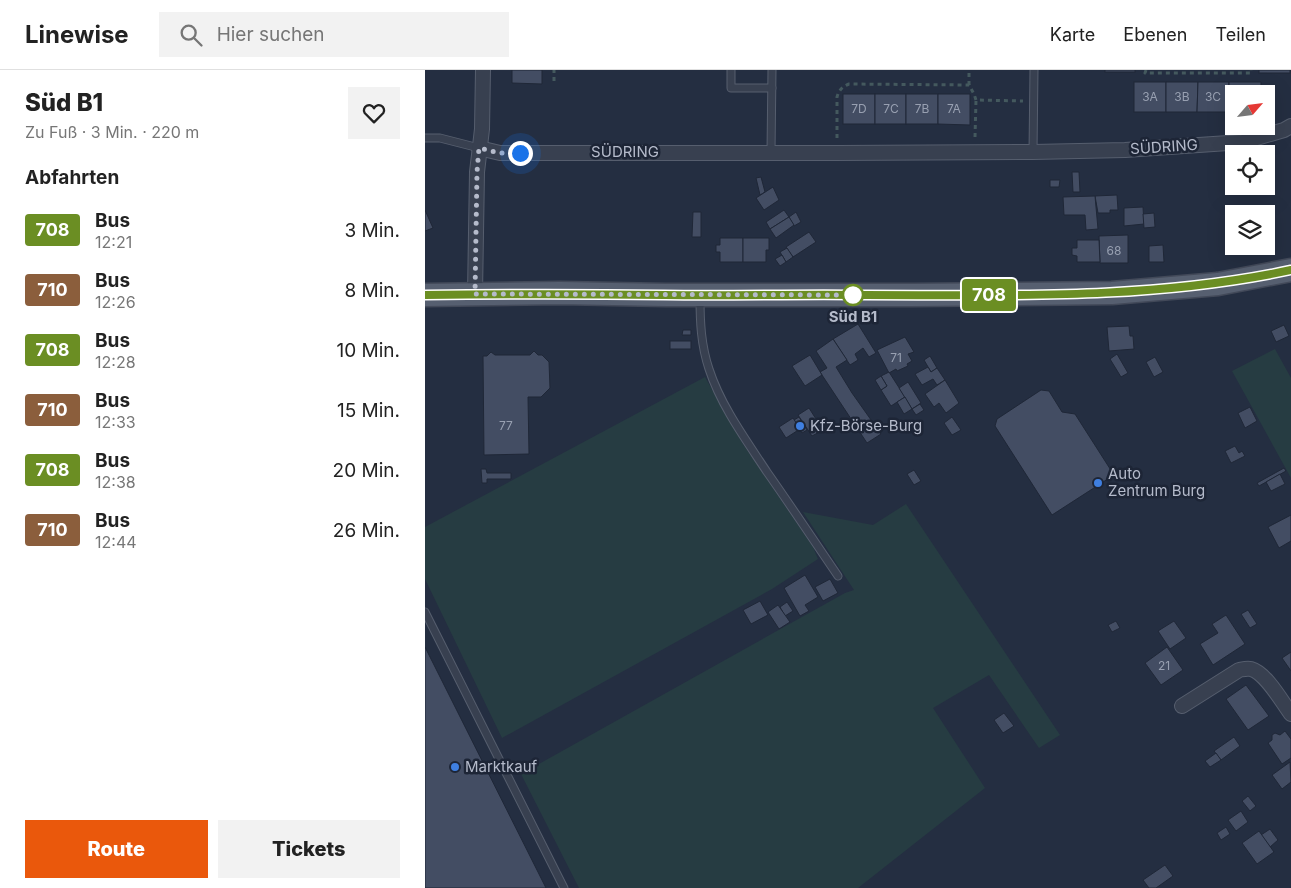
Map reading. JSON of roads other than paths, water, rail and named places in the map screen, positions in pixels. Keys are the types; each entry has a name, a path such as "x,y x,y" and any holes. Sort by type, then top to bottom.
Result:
{"main road":[{"path":"425,295 560,293 700,295 1112,293 1219,284 1291,270"}],"street":[{"path":"475,294 477,172 482,122 483,70"},
{"name":"SÜDRING","path":"479,148 500,153 975,153 1125,150 1243,142 1284,130 1291,126"},
{"path":"1182,706 1239,670 1249,668 1257,671 1265,679 1291,714"}],"lane":[{"path":"731,70 731,88 772,88"},
{"path":"771,152 772,70"},
{"path":"1033,152 1032,101 1034,70"},
{"path":"425,138 440,138 479,148"},
{"path":"700,295 704,353 717,389 751,447 838,576"},
{"path":"425,612 564,888"}],"place":[{"name":"Süd B1","path":"853,295"},
{"name":"Kfz-Börse-Burg","path":"800,426"},
{"name":"Auto Zentrum Burg","path":"1098,483"},
{"name":"Marktkauf","path":"455,767"}]}
